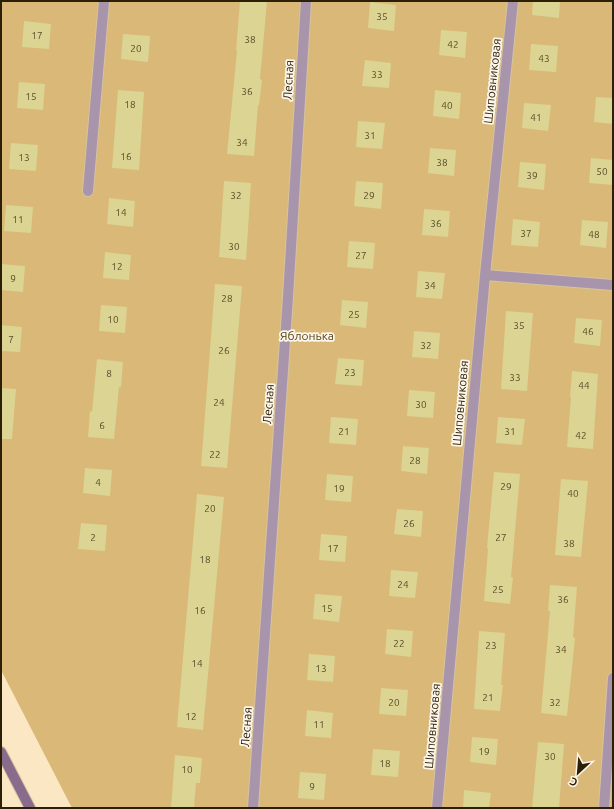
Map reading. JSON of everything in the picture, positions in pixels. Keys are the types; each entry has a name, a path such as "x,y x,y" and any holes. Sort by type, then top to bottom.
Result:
{"main road":[{"path":"1,752 30,808"}],"street":[{"path":"88,191 104,1"},
{"name":"Лесная","path":"253,808 288,297 306,1"},
{"name":"Шиповниковая","path":"438,808 485,275 513,1"},
{"path":"485,275 613,286"},
{"path":"604,808 613,678"}],"green space":[{"name":"Яблонька","path":"1,1 613,1 613,808 72,808 1,670"}],"building":[{"path":"240,1 267,1 260,79 262,80 258,105 254,156 227,154 237,51"},
{"path":"533,1 560,1 559,18 532,15"},
{"path":"370,2 396,5 394,31 368,28"},
{"path":"24,21 51,24 49,49 22,47"},
{"path":"441,30 467,32 465,58 439,55"},
{"path":"123,34 150,36 148,62 121,59"},
{"path":"531,44 558,46 556,72 529,70"},
{"path":"365,60 391,63 389,88 362,86"},
{"path":"19,82 45,84 43,110 17,108"},
{"path":"118,90 144,92 139,170 112,168"},
{"path":"435,90 461,93 459,119 433,116"},
{"path":"596,97 613,98 613,124 594,122"},
{"path":"524,103 551,105 548,131 522,128"},
{"path":"358,121 385,123 382,149 356,147"},
{"path":"11,143 38,145 36,171 9,169"},
{"path":"430,148 456,150 454,176 428,173"},
{"path":"591,158 613,160 613,185 589,183"},
{"path":"520,162 546,164 544,190 518,187"},
{"path":"224,181 251,183 246,260 219,257"},
{"path":"356,181 383,183 381,209 354,206"},
{"path":"109,198 135,201 133,227 107,224"},
{"path":"6,205 33,207 31,233 4,231"},
{"path":"424,209 450,211 448,237 422,235"},
{"path":"513,219 540,222 538,247 511,245"},
{"path":"582,220 608,222 606,248 580,245"},
{"path":"349,241 375,243 373,269 347,267"},
{"path":"105,252 131,255 129,280 103,278"},
{"path":"1,264 25,266 23,292 1,290"},
{"path":"418,271 445,273 442,299 416,297"},
{"path":"215,284 242,286 227,468 201,466"},
{"path":"342,300 368,302 366,328 340,325"},
{"path":"101,305 127,307 125,333 99,331"},
{"path":"506,311 533,313 527,391 501,389"},
{"path":"576,318 602,320 600,346 574,343"},
{"path":"1,325 22,327 20,352 1,351"},
{"path":"414,331 440,333 438,359 412,357"},
{"path":"338,358 364,360 362,386 335,384"},
{"path":"97,359 123,362 114,439 88,437"},
{"path":"572,371 598,374 593,449 567,447"},
{"path":"1,388 16,389 12,439 1,439"},
{"path":"409,390 435,392 433,418 407,416"},
{"path":"331,417 358,419 356,445 329,443"},
{"path":"498,417 525,419 522,445 496,443"},
{"path":"403,446 429,448 427,474 401,471"},
{"path":"85,468 112,470 110,496 83,493"},
{"path":"494,472 520,474 510,604 484,601"},
{"path":"327,474 353,476 351,502 325,500"},
{"path":"561,479 588,481 581,557 555,555"},
{"path":"197,494 224,497 203,730 177,727"},
{"path":"397,509 423,511 421,537 394,534"},
{"path":"81,523 107,525 105,551 78,549"},
{"path":"321,534 347,536 345,562 319,560"},
{"path":"391,570 418,572 415,598 389,596"},
{"path":"550,585 577,587 573,637 575,638 567,716 541,713 550,611 548,611"},
{"path":"315,594 342,596 339,622 313,619"},
{"path":"387,629 413,631 411,657 385,654"},
{"path":"479,631 505,633 501,685 503,685 500,711 474,709"},
{"path":"309,654 335,656 333,682 307,680"},
{"path":"381,688 408,690 406,716 379,714"},
{"path":"307,710 333,713 331,738 305,736"},
{"path":"472,737 498,739 496,765 470,762"},
{"path":"538,742 564,744 559,808 532,808"},
{"path":"373,749 400,751 398,777 371,775"},
{"path":"175,755 202,758 200,783 196,783 194,808 171,808"},
{"path":"300,772 326,774 324,800 298,798"},
{"path":"464,790 491,793 489,808 463,808"}]}
